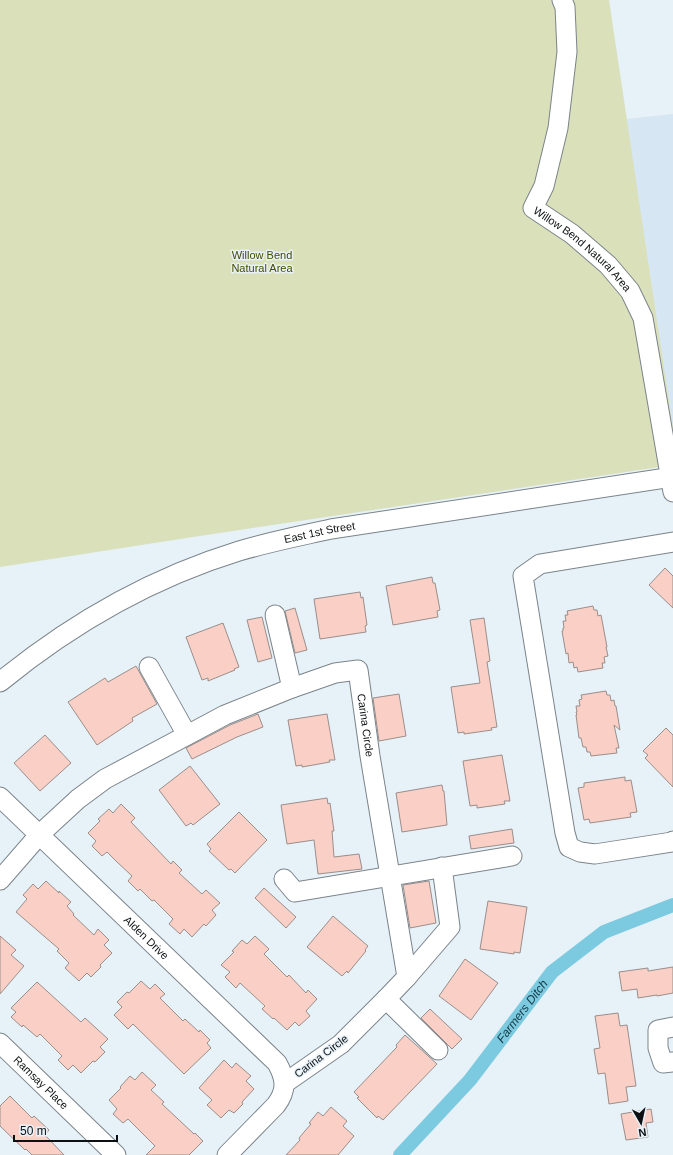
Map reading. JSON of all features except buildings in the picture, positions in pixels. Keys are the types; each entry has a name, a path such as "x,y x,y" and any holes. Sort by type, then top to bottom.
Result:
{"street":[{"name":"Willow Bend Natural Area","path":"562,0 565,7 567,52 558,128 544,186 533,208 572,234 608,266 630,291 642,318 672,482"},
{"name":"East 1st Street","path":"0,682 53,641 107,608 178,573 238,551 331,529 672,482"},
{"path":"673,542 540,564 523,576 565,833 569,847 580,852 595,854 673,841"},
{"path":"275,616 292,688"},
{"path":"149,667 187,735"},
{"name":"Carina Circle","path":"0,880 40,834 78,799 105,779 225,715 292,688 335,673 358,670 370,756 407,977 341,1044 284,1083"},
{"name":"Alden Drive","path":"0,797 277,1063 283,1073 284,1083"},
{"path":"284,879 295,892 512,856"},
{"path":"407,977 450,927 442,867"},
{"path":"386,999 438,1050"},
{"path":"673,1028 658,1030 658,1048 663,1063 673,1062"},
{"name":"Ramsay Place","path":"0,1044 116,1155"},
{"path":"227,1155 280,1101 284,1090 284,1083"}],"shaded area":[{"path":"673,114 673,463 617,120"}],"green space":[{"name":"Willow Bend Natural Area","path":"0,0 609,0 673,428 673,465 0,567"}],"waterway":[{"name":"Farmers Ditch","path":"400,1155 470,1080 552,972 604,932 673,905"}]}
